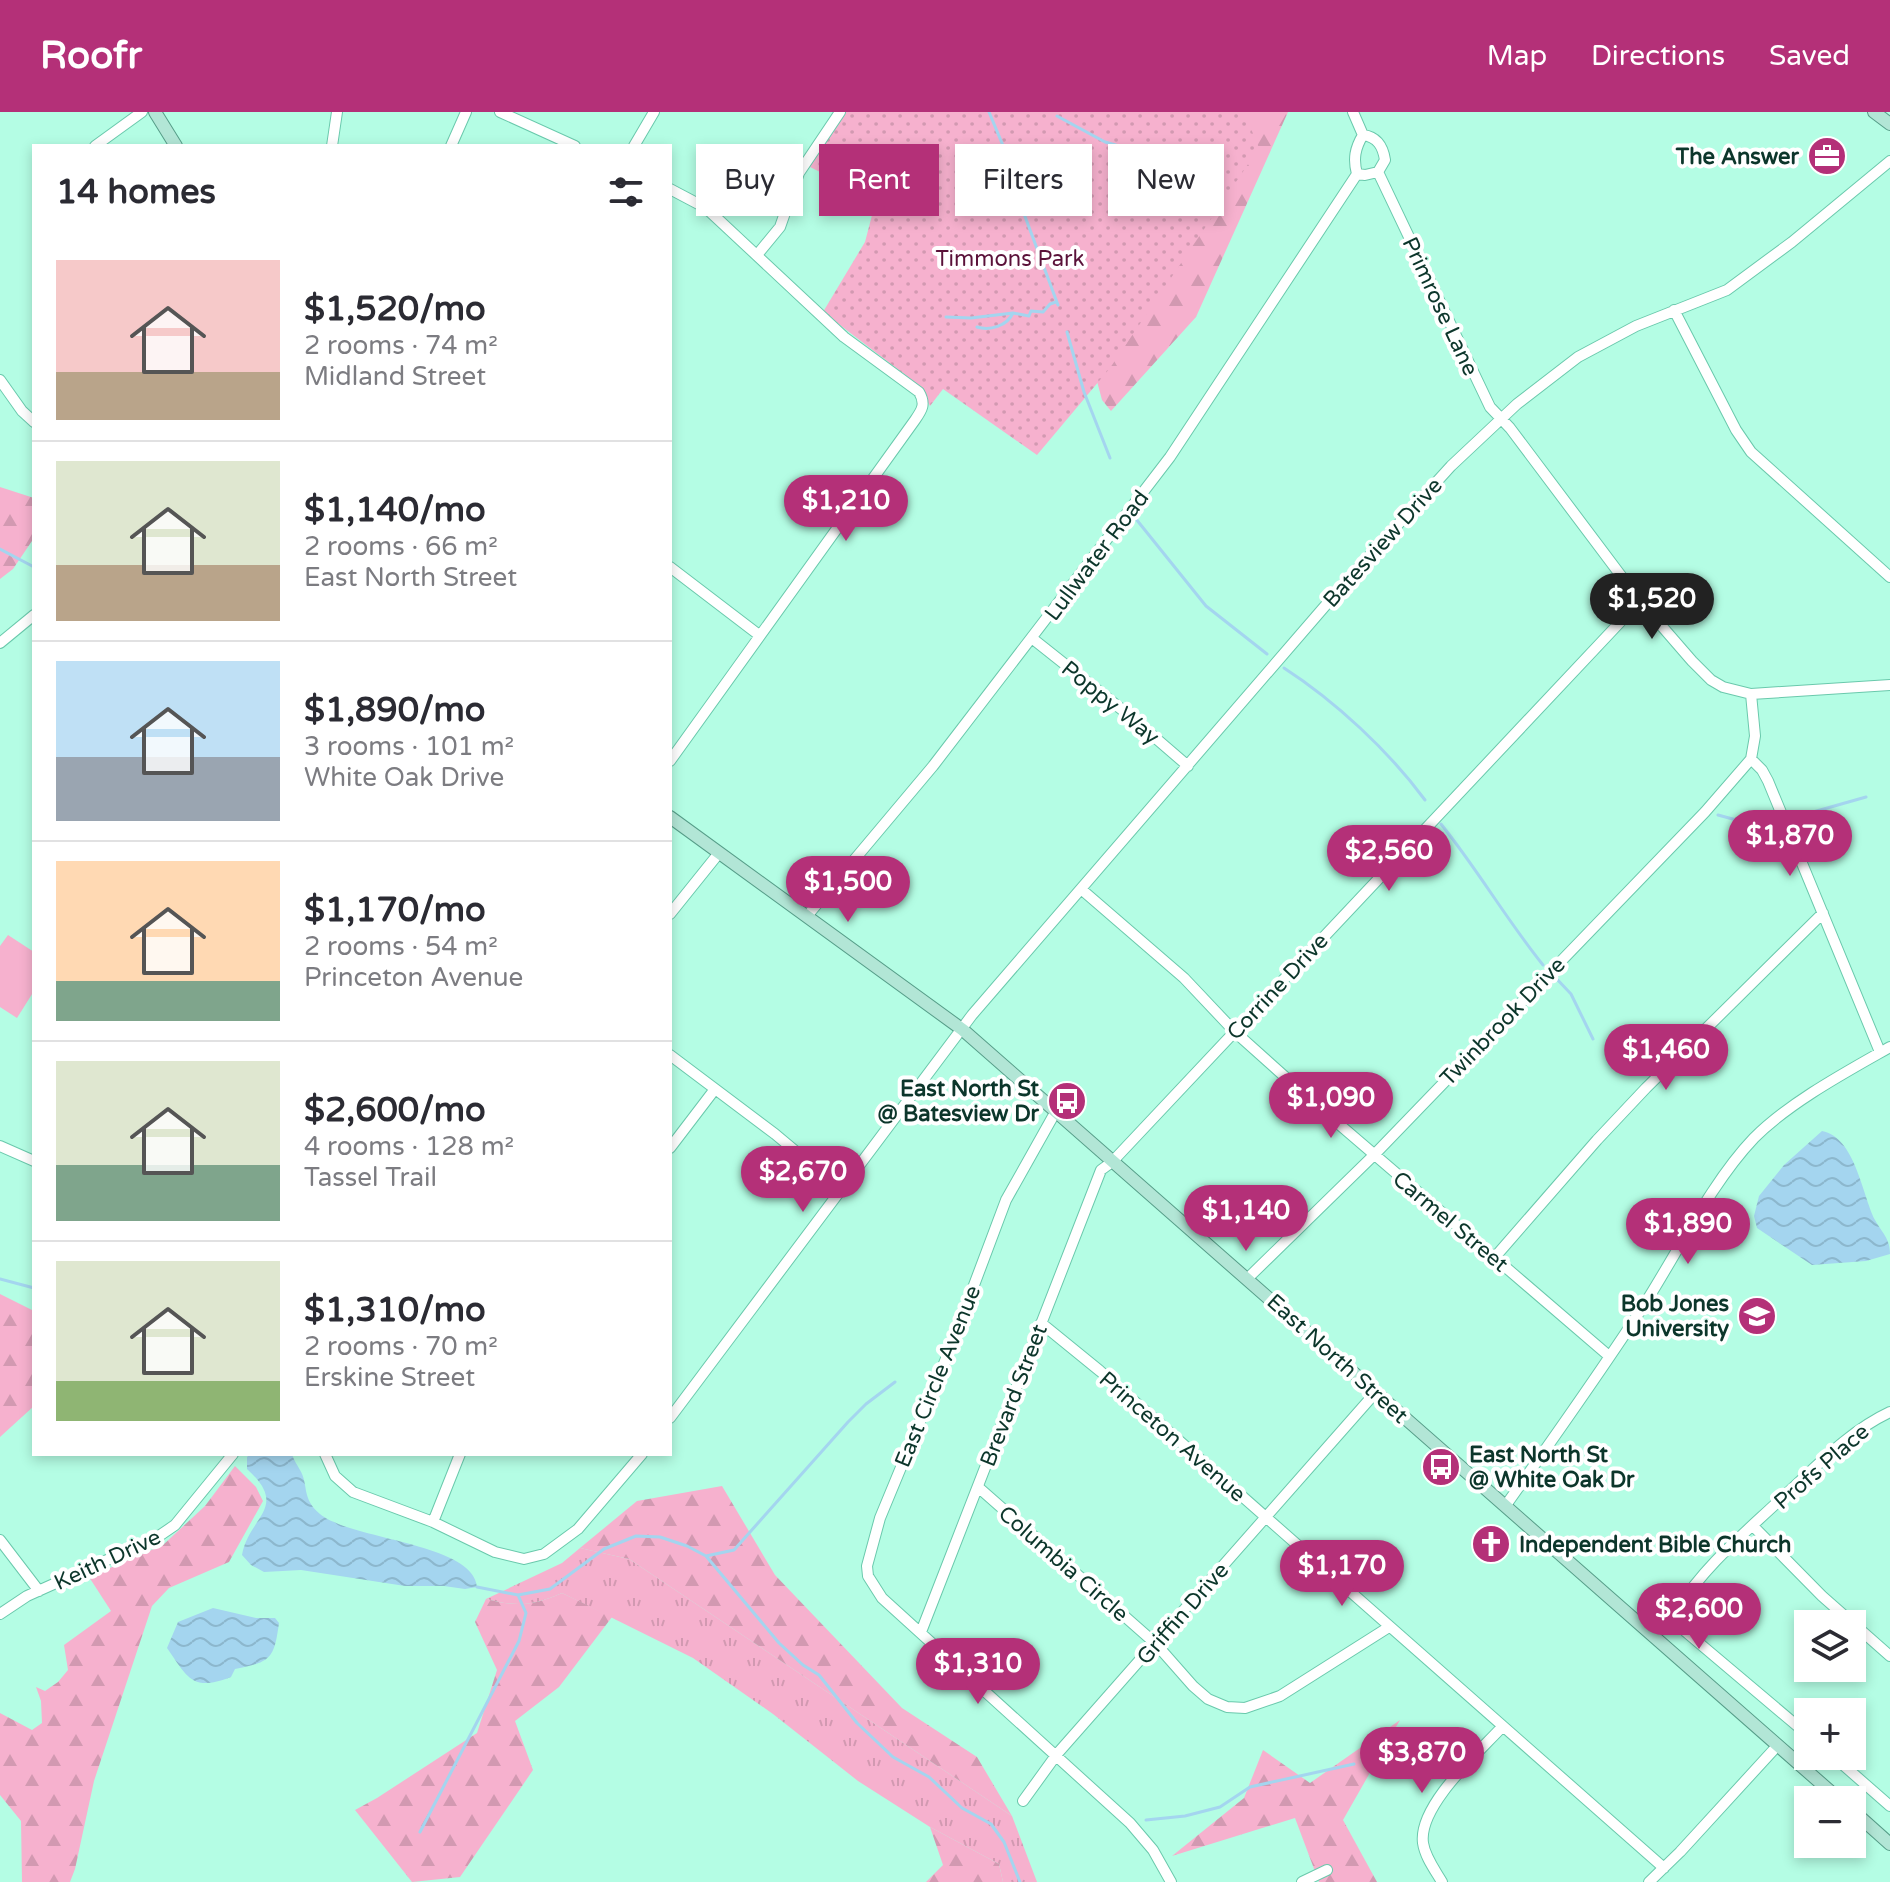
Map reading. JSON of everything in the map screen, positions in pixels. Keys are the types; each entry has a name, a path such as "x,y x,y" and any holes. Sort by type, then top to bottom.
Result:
{"main road":[{"path":"155,112 175,144"},
{"path":"1874,112 1890,124"},
{"name":"East North Street","path":"672,818 963,1030 1824,1786"},
{"path":"1866,1823 1890,1844"}],"street":[{"path":"98,144 142,112"},
{"path":"332,144 337,112"},
{"path":"452,144 466,112"},
{"path":"500,112 571,144"},
{"path":"635,144 654,112"},
{"path":"757,255 780,227 799,173 840,112"},
{"name":"Primrose Lane","path":"1353,112 1363,135 1375,139 1382,147 1385,160 1378,172 1490,407 1510,428 1640,601 1702,672 1723,687 1751,694"},
{"name":"Lullwater Road","path":"807,916 933,766 1170,457 1357,174 1354,163 1356,147 1363,135"},
{"name":"Batesview Drive","path":"672,1415 963,1030 1417,501 1500,419 1578,357 1615,335 1727,290 1803,234 1890,161"},
{"path":"1357,174 1378,172"},
{"path":"672,190 699,202 826,321 919,392 923,408 672,758"},
{"path":"1674,310 1736,430 1751,452 1890,577"},
{"path":"0,380 32,420"},
{"path":"672,569 759,635"},
{"name":"Corrine Drive","path":"1112,1162 1640,601"},
{"path":"0,643 32,617"},
{"name":"Poppy Way","path":"1033,639 1188,766"},
{"path":"1506,1505 1609,1356 1745,1148 1772,1122 1885,1049 1823,913 1768,781 1751,759 1755,736 1751,694 1890,685"},
{"name":"Twinbrook Drive","path":"1248,1278 1374,1155 1705,812 1751,759"},
{"path":"672,912 719,853"},
{"name":"Carmel Street","path":"1081,889 1184,978 1235,1032 1374,1155 1609,1356"},
{"path":"1495,1257 1636,1099 1823,913"},
{"path":"672,1057 842,1190"},
{"path":"672,1145 715,1089"},
{"name":"East Circle Avenue","path":"1056,1111 1006,1200 955,1336 880,1518 868,1554 868,1576 877,1593 1136,1829 1163,1864 1171,1882"},
{"path":"2,1151 32,1160"},
{"name":"Brevard Street","path":"921,1632 1099,1174 1104,1166 1112,1162"},
{"name":"Princeton Avenue","path":"1041,1323 1100,1371 1664,1868"},
{"name":"Griffin Drive","path":"1023,1801 1057,1754 1376,1392"},
{"name":"Profs Place","path":"1890,1412 1840,1445 1753,1526 1822,1596 1890,1656"},
{"name":"Keith Drive","path":"0,1614 39,1591 142,1546 175,1525 231,1456"},
{"path":"326,1456 335,1476 353,1492 433,1522 513,1559 538,1557 563,1543 640,1456"},
{"path":"433,1522 459,1456"},
{"name":"Columbia Circle","path":"978,1487 1156,1644 1193,1686 1208,1699 1227,1707 1245,1708 1280,1696 1389,1627"},
{"path":"1753,1526 1722,1553 1688,1592 1677,1610 1686,1632 1794,1723"},
{"path":"0,1540 39,1591"},
{"path":"1442,1882 1424,1849 1424,1826 1447,1787 1502,1727"},
{"path":"1649,1882 1778,1745"},
{"path":"1849,1770 1890,1806"},
{"path":"1302,1882 1327,1870"}],"green space":[{"name":"Timmons Park","path":"843,112 1244,112 1259,148 1224,200 1224,144 1108,144 1108,216 1213,216 1110,368 1037,455 943,389 930,406 917,384 823,312 865,242 872,216 939,216 939,144 821,144"},
{"path":"1188,112 1288,112 1196,317 1111,411 1102,400 1090,355 1146,216 1224,216 1224,144 1175,144"},
{"name":"Timmons Park","path":"819,146 819,172 806,165"},
{"path":"0,487 32,497 32,541 13,569 0,579"},
{"path":"8,935 32,951 32,994 17,1018 0,1007 0,946"},
{"path":"0,1294 32,1310 32,1408 0,1437"},
{"path":"235,1466 256,1487 263,1501 229,1562 169,1588 152,1606 94,1781 70,1882 22,1882 21,1821 0,1795 0,1713 32,1730 42,1723 41,1701 36,1687 45,1691 58,1682 68,1670 64,1645 111,1611 89,1577 163,1545 205,1506"},
{"path":"722,1486 775,1575 902,1708 977,1757 1012,1816 629,1559 580,1548 637,1501"},
{"path":"580,1548 629,1559 1012,1816 1037,1882 1003,1882 999,1864 930,1827 858,1781 773,1714 693,1658 562,1593 525,1604 486,1599 562,1563"},
{"path":"562,1593 612,1617 559,1687 515,1721 533,1770 460,1877 412,1882 355,1810 477,1733 497,1670 475,1622 486,1599 525,1604"},
{"path":"1400,1720 1343,1820 1377,1882 1319,1882 1295,1818 1172,1856 1244,1798 1263,1750 1310,1783"},
{"path":"930,1827 999,1864 1003,1882 926,1882 943,1865"}],"water":[{"path":"1822,1131 1833,1135 1850,1155 1875,1220 1887,1240 1890,1254 1866,1261 1812,1265 1757,1228 1754,1216 1759,1196 1784,1165"},
{"path":"293,1456 303,1476 310,1502 320,1514 336,1523 434,1551 456,1561 471,1572 477,1587 405,1586 301,1570 264,1572 251,1565 242,1555 266,1503 259,1482 247,1469 247,1457"},
{"path":"213,1608 256,1618 275,1618 279,1623 277,1635 273,1651 264,1661 235,1669 231,1677 199,1682 186,1674 167,1648 178,1622"}],"waterway":[{"path":"989,112 1009,160 1020,203 1058,305"},
{"path":"1057,116 1112,144"},
{"path":"946,317 971,318 1013,313 1029,316 1031,311 1043,312 1056,302"},
{"path":"977,327 998,326 1013,313"},
{"path":"1067,332 1084,392 1110,458"},
{"path":"1136,519 1206,606 1267,654"},
{"path":"0,549 32,566"},
{"path":"1284,668 1360,728 1395,763 1425,800"},
{"path":"1792,818 1866,797"},
{"path":"1718,815 1762,827 1771,825"},
{"path":"1441,824 1543,965"},
{"path":"1554,976 1571,994 1593,1039"},
{"path":"0,1279 32,1287"},
{"path":"706,1556 734,1550 848,1422 895,1382"},
{"path":"477,1587 518,1595 550,1589 604,1549 636,1536 660,1537 706,1556 779,1643 819,1675 857,1723 893,1757 929,1777 962,1808 991,1824 1004,1842 1020,1882"},
{"path":"420,1832 519,1641 526,1613 518,1595"},
{"path":"1146,1820 1185,1816 1220,1807 1250,1787 1354,1764"}],"place":[{"name":"The Answer","path":"1827,156"},
{"name":"East North St @ Batesview Dr","path":"1067,1101"},
{"name":"Bob Jones University","path":"1757,1316"},
{"name":"East North St @ White Oak Dr","path":"1441,1467"},
{"name":"Independent Bible Church","path":"1491,1544"}]}
